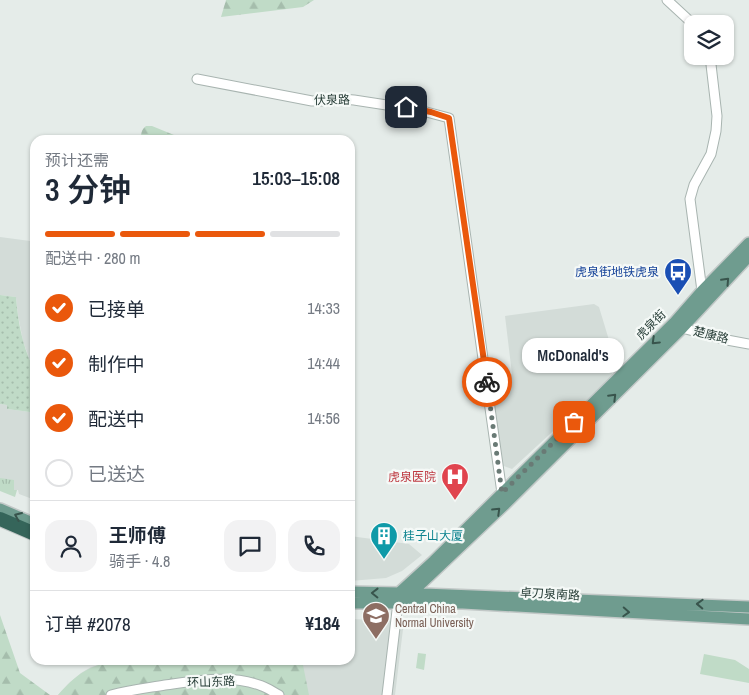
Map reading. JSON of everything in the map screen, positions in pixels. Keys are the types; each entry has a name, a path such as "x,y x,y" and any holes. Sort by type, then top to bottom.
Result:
{"highway":[{"path":"0,519 30,532"}],"main road":[{"name":"虎泉街","path":"402,596 437,570 504,505 678,326 702,291 749,243"},
{"name":"虎泉街","path":"402,596 427,567 502,493 749,256"},
{"path":"0,509 30,522"},
{"path":"0,524 30,538"},
{"path":"437,570 434,581 437,594"},
{"name":"卓刀泉南路","path":"355,592 463,603 749,619"},
{"name":"卓刀泉南路","path":"355,602 402,596 437,594 749,607"}],"street":[{"path":"667,0 684,16"},
{"path":"702,291 690,199 694,185 711,154 716,132 711,65"},
{"name":"伏泉路","path":"197,79 312,102 342,99 354,100 420,110 449,118 502,493"},
{"name":"楚康路","path":"678,326 727,340 749,344"},
{"path":"387,695 402,596"},
{"name":"环山东路","path":"112,695 140,689 220,680 256,684 279,695"}],"shaded area":[{"path":"0,237 30,241 30,361 23,341 16,297 0,295"},
{"path":"594,304 599,307 612,350 603,364 614,375 512,469 501,465 490,377 512,374 505,316"},
{"path":"0,404 7,405 7,409 30,412 30,498 19,494 18,490 14,490 0,478"},
{"path":"355,537 409,544 422,555 402,571 386,578 355,581"},
{"name":"Central China Normal University","path":"355,619 404,621 395,695 58,695 68,684 91,667 99,665 355,665"}],"green space":[{"path":"226,0 314,0 303,7 221,17"},
{"path":"146,126 152,126 174,135 142,135"},
{"path":"0,295 16,297 19,324 30,361 30,412 7,409 7,405 0,404"},
{"path":"0,478 14,480 14,490 17,490 15,497 0,491"},
{"path":"0,615 20,673 50,695 0,695"},
{"path":"418,653 426,654 424,670 416,668"},
{"path":"704,654 735,660 749,669 749,683 700,674"},
{"path":"303,665 309,695 58,695 81,673 97,666"}],"way so far":[{"path":"487,382 502,493 574,422"}],"place":[{"name":"虎泉街地铁虎泉","path":"678,296"},
{"name":"McDonald's","path":"574,422"},
{"name":"虎泉医院","path":"455,501"},
{"name":"桂子山大厦","path":"384,560"},
{"name":"Central China Normal University","path":"376,640"}],"route":[{"path":"406,107 449,118 487,382"}]}
